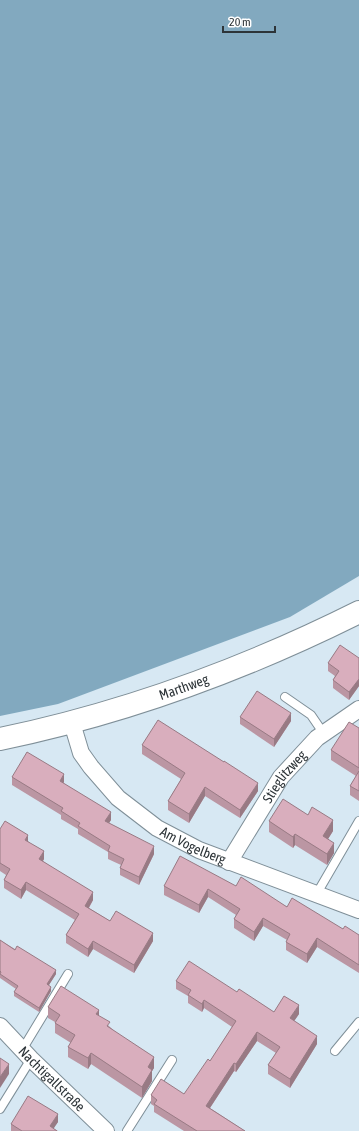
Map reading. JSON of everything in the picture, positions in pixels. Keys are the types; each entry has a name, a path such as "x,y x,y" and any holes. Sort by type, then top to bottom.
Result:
{"main road":[{"name":"Marthweg","path":"0,740 72,723 124,708 211,677 296,642 359,612"}],"street":[{"name":"Stieglitzweg","path":"229,862 280,777 317,738 359,709"},
{"name":"Am Vogelberg","path":"72,723 81,753 104,782 118,798 158,828 199,850 359,910"},
{"name":"Nachtigallstraße","path":"0,1026 26,1055 106,1131"}],"lane":[{"path":"285,697 311,715 324,734"},
{"path":"316,895 359,821"},
{"path":"0,1109 68,974"},
{"path":"335,1051 359,1022"},
{"path":"127,1131 172,1060"}],"shaded area":[{"path":"0,0 359,0 359,576 290,617 58,704 0,716"}],"building":[{"path":"340,645 359,658 359,679 349,692 333,680 339,671 328,663"},
{"path":"257,691 291,713 274,739 240,717"},
{"path":"158,720 258,783 240,810 205,787 189,814 168,801 185,773 142,745"},
{"path":"349,722 359,728 359,768 331,750"},
{"path":"27,752 64,774 60,781 111,812 105,821 154,846 139,877 120,868 124,859 108,851 110,846 78,826 80,823 61,811 63,808 12,777"},
{"path":"359,771 359,791 350,786"},
{"path":"283,799 308,815 312,807 333,820 323,836 334,843 327,854 295,834 293,837 269,821"},
{"path":"5,821 28,835 25,840 44,851 39,859 93,892 85,906 110,921 116,911 153,933 134,965 93,941 88,949 66,935 79,914 26,882 21,890 4,880 10,869 0,863 0,829"},
{"path":"180,856 236,886 241,877 287,907 292,898 343,929 345,926 359,935 359,965 317,938 307,954 286,942 290,934 263,918 254,932 234,919 240,909 208,889 199,905 164,886"},
{"path":"0,940 15,950 17,946 56,970 47,984 51,987 39,1008 14,992 18,986 0,974"},
{"path":"189,961 237,992 239,989 274,1012 284,996 299,1005 290,1018 317,1036 290,1079 268,1065 280,1047 257,1032 236,1064 234,1063 206,1106 245,1131 197,1131 154,1104 157,1100 151,1095 161,1079 184,1094 208,1059 210,1061 236,1021 204,1000 202,1004 188,995 191,990 176,981"},
{"path":"61,986 99,1010 96,1014 110,1022 107,1026 154,1057 148,1067 152,1070 142,1087 91,1053 88,1058 68,1047 75,1035 55,1023 60,1015 48,1007"},
{"path":"0,1058 9,1064 0,1077"},
{"path":"28,1096 58,1114 50,1126 57,1131 22,1131 11,1124"}]}
